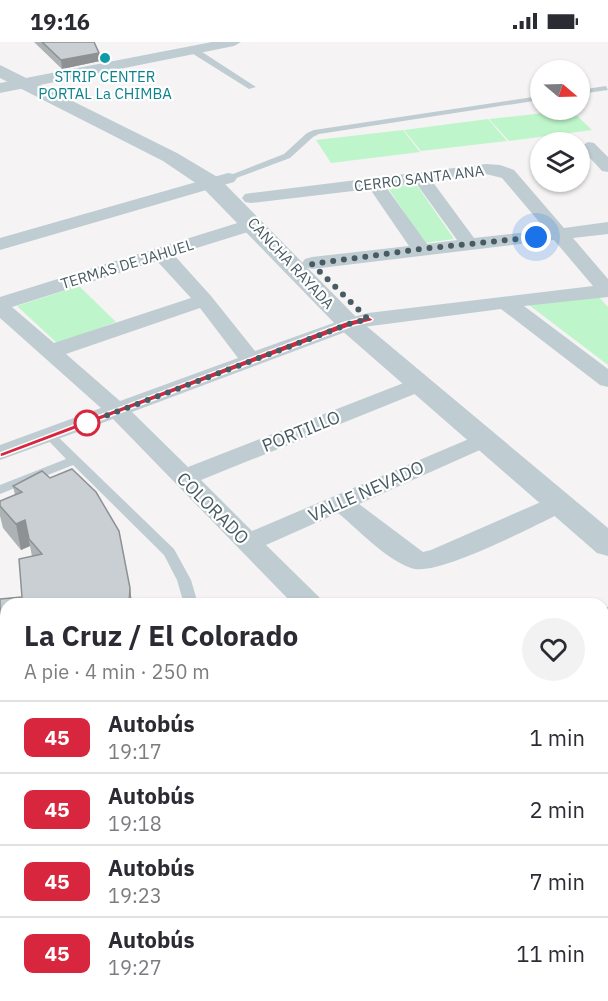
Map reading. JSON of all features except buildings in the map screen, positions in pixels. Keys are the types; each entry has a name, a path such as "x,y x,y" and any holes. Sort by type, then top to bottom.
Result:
{"street":[{"path":"21,84 185,48 234,42"},
{"name":"CANCHA RAYADA","path":"0,58 21,84"},
{"name":"CANCHA RAYADA","path":"0,71 21,84 219,180 251,198 312,264 358,322 419,384 608,545"},
{"path":"590,149 608,167"},
{"name":"CERRO SANTA ANA","path":"251,198 486,169 505,171 558,234"},
{"path":"421,178 469,244"},
{"path":"0,244 219,180"},
{"name":"CANCHA RAYADA","path":"219,180 291,266 358,322 608,518"},
{"path":"375,183 421,249"},
{"name":"TERMAS DE JAHUEL","path":"0,305 254,224"},
{"path":"312,264 608,228"},
{"path":"558,234 608,291"},
{"path":"162,254 204,300 251,360"},
{"path":"0,453 358,322 608,291"},
{"path":"49,352 204,300"},
{"path":"505,302 608,380"},
{"name":"COLORADO","path":"0,305 49,352 118,411 303,598"},
{"name":"PORTILLO","path":"184,478 419,384"},
{"name":"VALLE NEVADO","path":"248,543 483,440"},
{"path":"340,502 407,555 420,561 436,559 559,504"}],"lane":[{"path":"185,48 252,87"},
{"path":"590,90 606,88"},
{"path":"219,180 287,156 310,135 317,132 530,100"},
{"path":"50,436 169,552 184,580 189,598"},
{"path":"0,490 75,460"}],"green space":[{"path":"530,114 530,120 582,120 592,130 530,132 530,138 509,141 489,119"},
{"path":"488,119 507,141 421,151 404,130"},
{"path":"403,130 420,152 331,163 316,140"},
{"path":"416,184 454,239 425,243 388,188"},
{"path":"79,286 116,322 58,344 17,306"},
{"path":"598,296 608,307 608,365 529,305"}],"bus line":[{"name":"45","path":"0,453 95,420 349,324 368,319"}],"place":[{"name":"STRIP CENTER PORTAL La CHIMBA","path":"105,58"}],"route":[{"path":"87,423 349,324 368,319 312,264 421,249 536,237"}]}
